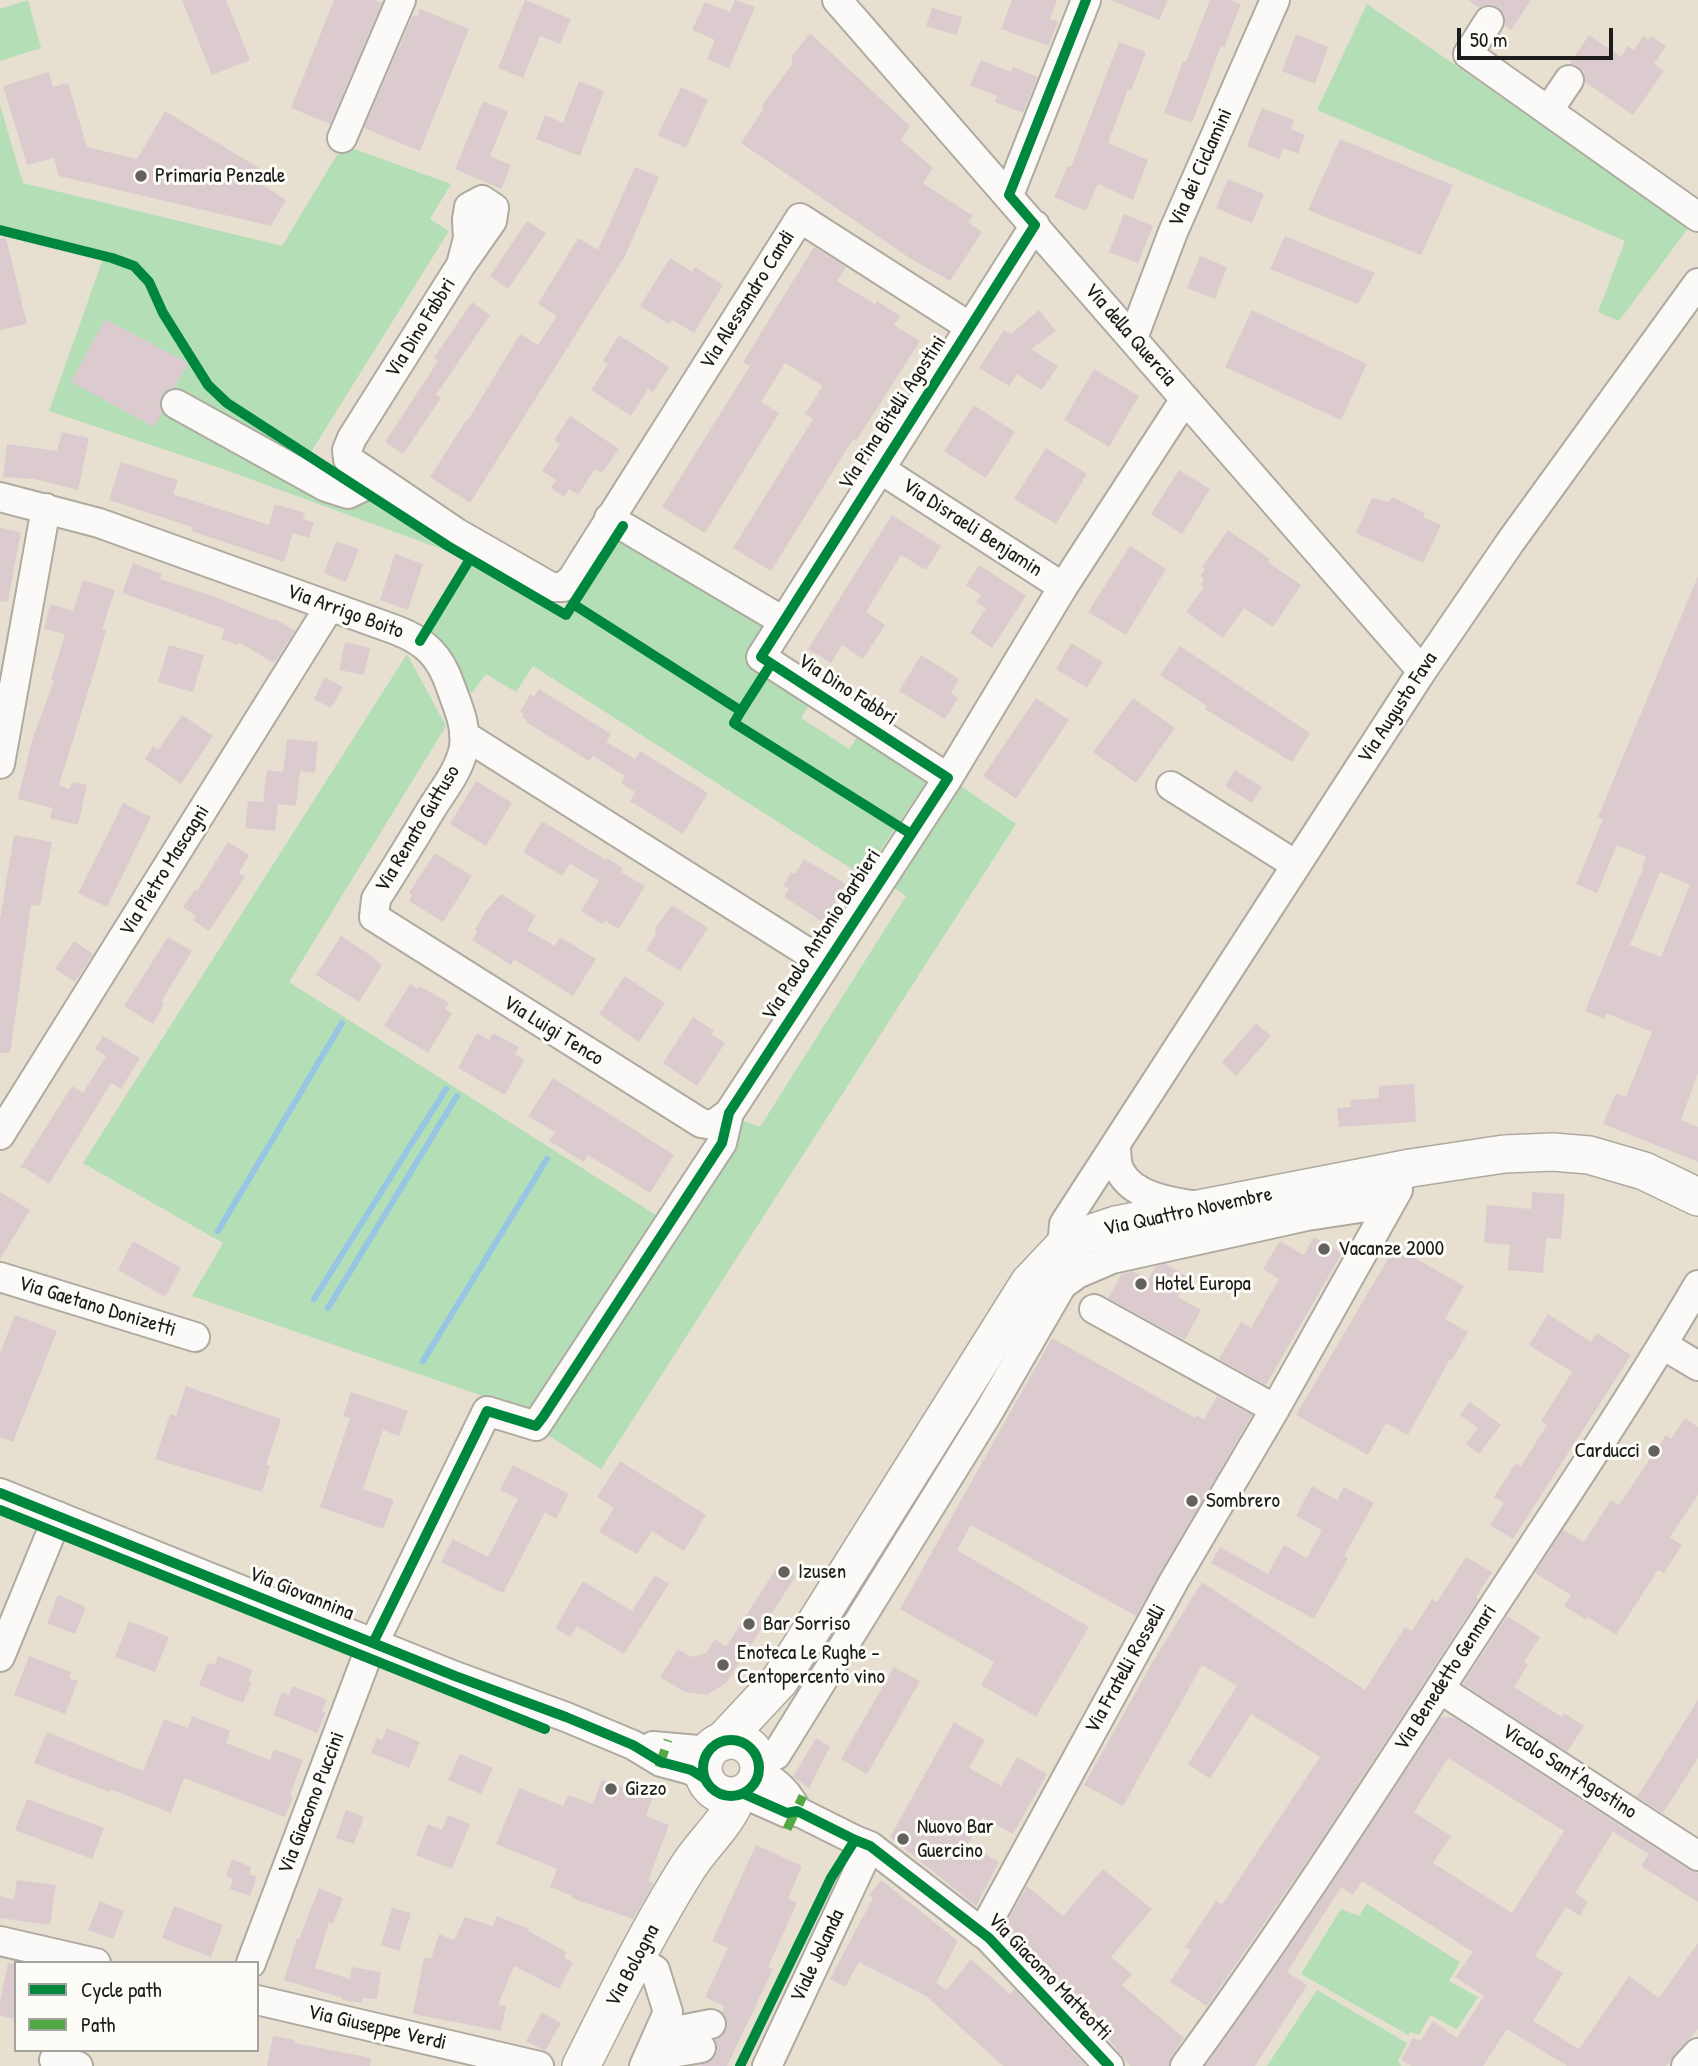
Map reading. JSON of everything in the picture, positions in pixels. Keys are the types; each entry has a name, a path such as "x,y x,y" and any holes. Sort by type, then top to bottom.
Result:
{"main road":[{"name":"Via Quattro Novembre","path":"736,1770 780,1680 1029,1283 1062,1248 1083,1236 1115,1225 1411,1168 1504,1154 1561,1152 1589,1155 1664,1179 1698,1197"},
{"name":"Via Bologna","path":"581,2066 636,1958 688,1867 731,1814 736,1770"}],"street":[{"path":"342,138 401,0"},
{"name":"Via della Quercia","path":"837,0 1422,671"},
{"path":"1009,195 1086,0"},
{"name":"Via dei Ciclamini","path":"1133,338 1173,232 1275,0"},
{"path":"1489,21 1468,54 1698,217"},
{"path":"1548,111 1569,79"},
{"name":"Via Alessandro Candi","path":"609,518 800,218 970,327"},
{"name":"Via Pina Bitelli Agostini","path":"783,621 1035,225"},
{"name":"Via Dino Fabbri","path":"461,265 349,444 348,459 479,547 551,587 563,587 572,579 609,518"},
{"name":"Via Augusto Fava","path":"1062,1248 1064,1224 1422,671 1511,541 1698,284"},
{"name":"Via Paolo Antonio Barbieri","path":"426,1535 487,1410 536,1426 543,1417 722,1143 729,1113 948,778 1063,587 1185,398"},
{"path":"176,404 326,487 348,494 377,480"},
{"name":"Via Disraeli Benjamin","path":"880,469 1063,587"},
{"name":"Via Arrigo Boito","path":"0,497 99,523 410,636 428,647 441,664 463,723 464,735"},
{"path":"0,764 46,508"},
{"path":"609,518 783,621"},
{"name":"Via Pietro Mascagni","path":"0,1135 330,606"},
{"name":"Via Dino Fabbri","path":"783,621 761,657 948,778"},
{"path":"464,735 827,964"},
{"name":"Via Renato Guttuso","path":"377,921 373,914 376,899 456,769 464,747 464,735"},
{"path":"1171,786 1296,865"},
{"name":"Via Luigi Tenco","path":"377,921 701,1123 713,1125 729,1113"},
{"path":"1116,1144 1118,1169 1129,1184 1148,1195 1207,1207"},
{"path":"736,1770 988,1413 1062,1285 1077,1274 1112,1259 1307,1216 1367,1207 1411,1168"},
{"name":"Via Fratelli Rosselli","path":"982,1933 1175,1579 1411,1168"},
{"name":"Via Gaetano Donizetti","path":"0,1277 195,1337"},
{"name":"Via Benedetto Gennari","path":"1185,2066 1238,1993 1440,1689 1663,1345 1698,1285"},
{"path":"1094,1309 1275,1409"},
{"path":"1663,1345 1698,1366"},
{"name":"Via Giovannina","path":"0,1493 373,1643 566,1717 633,1745 661,1762 691,1770 736,1770"},
{"path":"0,1657 58,1517"},
{"name":"Via Giacomo Puccini","path":"252,1961 373,1643 426,1535"},
{"name":"Vicolo Sant'Agostino","path":"1440,1689 1698,1856"},
{"name":"Via Giacomo Matteotti","path":"736,1770 787,1813 797,1811 870,1846 982,1933 1109,2066"},
{"name":"Viale Jolanda","path":"767,2066 870,1846"},
{"path":"0,1941 87,1961"},
{"path":"636,1958 655,1970 668,2012 651,2052"},
{"name":"Via Giuseppe Verdi","path":"259,2000 539,2066"},
{"path":"651,2052 706,2036"},
{"path":"1686,2066 1698,2053"}],"green space":[{"path":"28,0 41,48 0,61 0,9"},
{"path":"1367,4 1689,227 1619,321 1598,312 1625,241 1317,110"},
{"path":"0,105 23,183 282,246 343,145 451,184 430,219 449,231 306,460 444,550 223,469 49,411 105,253 0,228"},
{"path":"619,538 765,628 746,660 810,703 801,718 849,749 860,733 929,778 863,876 533,666 516,692 486,674 472,693 463,687 429,636 469,564 567,621"},
{"path":"407,654 446,726 289,982 659,1217 532,1413 192,1296 223,1243 83,1163"},
{"path":"955,782 1016,824 601,1469 543,1432 732,1137 744,1121 760,1127 906,896 888,884"},
{"path":"1367,1904 1460,1962 1449,1981 1478,1997 1457,2029 1430,2015 1419,2035 1411,2032 1408,2035 1301,1974 1341,1909 1359,1916"},
{"path":"1317,1990 1407,2043 1398,2061 1401,2066 1267,2066"}],"building":[{"path":"182,0 226,0 250,60 212,75"},
{"path":"334,0 375,0 382,3 330,124 291,108"},
{"path":"525,0 571,19 560,44 540,36 523,78 498,68"},
{"path":"735,0 755,7 729,68 707,59 715,40 692,30 705,2 730,12"},
{"path":"1012,0 1057,0 1050,19 1058,21 1049,46 1001,29"},
{"path":"1111,0 1168,0 1159,20"},
{"path":"1210,0 1231,0 1241,4 1224,48 1221,46 1192,123 1164,113"},
{"path":"1468,0 1531,0 1511,30 1505,25 1504,14 1498,7 1489,4 1479,8"},
{"path":"932,8 962,17 957,35 926,26"},
{"path":"420,9 469,29 420,151 364,128 413,15 417,17"},
{"path":"810,33 910,126 901,140 933,168 923,183 973,216 968,222 982,232 950,281 911,259 741,143 764,108 762,106 792,64 792,56"},
{"path":"1296,34 1328,47 1315,84 1282,71"},
{"path":"1589,35 1621,57 1628,46 1634,50 1643,36 1648,40 1651,36 1666,46 1654,64 1664,71 1633,115 1585,82 1584,72 1570,63"},
{"path":"1119,42 1146,52 1131,91 1128,89 1108,143 1148,160 1133,200 1098,184 1086,211 1054,197 1068,166 1071,167"},
{"path":"981,60 1011,72 1013,67 1038,77 1023,113 995,102 997,96 970,85"},
{"path":"49,72 53,87 68,83 87,147 137,159 165,111 259,168 253,179 286,200 271,226 59,176 54,158 27,165 3,86"},
{"path":"579,81 604,91 580,156 536,139 545,115 563,123"},
{"path":"681,87 708,100 686,148 658,135"},
{"path":"483,101 508,112 490,156 511,165 501,189 455,169"},
{"path":"1262,108 1294,120 1291,129 1305,135 1298,154 1283,148 1279,159 1247,146"},
{"path":"1340,139 1453,185 1421,255 1308,210"},
{"path":"635,167 659,177 625,256 470,503 430,477 520,334 538,345 557,316 538,304 578,238 598,250"},
{"path":"1228,179 1264,194 1252,223 1216,208"},
{"path":"1124,214 1153,226 1138,263 1109,252"},
{"path":"527,221 546,233 508,289 490,276"},
{"path":"1285,236 1375,273 1358,304 1270,269"},
{"path":"6,238 27,324 0,330 0,239"},
{"path":"814,247 846,267 837,281 900,316 894,325 920,341 856,441 853,439 771,571 733,548 813,419 805,414 823,386 785,363 761,402 779,413 705,533 662,507 750,366 743,362"},
{"path":"1200,256 1227,267 1215,299 1187,288"},
{"path":"670,258 692,272 695,267 723,285 694,333 672,320 669,324 640,306"},
{"path":"472,302 490,315 436,395 441,398 403,454 385,442 438,361 434,358"},
{"path":"1039,310 1056,331 1031,349 1058,366 1042,390 1017,374 1009,386 979,368 1004,330 1011,334"},
{"path":"1252,310 1367,364 1341,420 1225,367"},
{"path":"105,319 188,363 175,387 167,390 161,397 159,405 162,413 154,427 71,382"},
{"path":"619,335 669,367 653,392 648,389 631,416 591,390 608,364 603,361"},
{"path":"1094,369 1139,396 1109,447 1064,420"},
{"path":"974,405 1015,432 986,478 944,451"},
{"path":"570,416 619,449 602,473 595,469 578,495 569,489 564,497 551,488 556,480 542,471 560,444 554,440"},
{"path":"62,432 89,438 78,490 34,479 3,477 7,444 57,451"},
{"path":"1046,448 1087,474 1056,524 1014,499"},
{"path":"121,462 178,480 173,494 269,525 275,504 305,513 303,519 314,522 309,538 293,533 284,562 191,531 192,527 109,500"},
{"path":"1179,470 1210,489 1182,534 1151,514"},
{"path":"1392,497 1425,513 1423,517 1441,525 1423,563 1356,533 1372,498 1390,502"},
{"path":"892,515 941,546 926,570 901,555 866,612 885,625 863,659 842,645 831,663 808,649"},
{"path":"0,528 21,532 8,602 0,601"},
{"path":"1228,530 1270,559 1268,562 1301,585 1273,627 1244,608 1223,638 1186,612 1204,587 1201,585 1204,579 1200,576 1205,569 1202,567"},
{"path":"336,541 359,549 346,582 324,573"},
{"path":"1130,546 1166,569 1126,635 1088,612"},
{"path":"395,554 423,564 408,610 380,600"},
{"path":"133,563 162,574 160,579 275,619 295,631 274,663 239,642 238,645 221,639 225,629 122,593"},
{"path":"979,565 1026,596 992,648 970,633 986,608 976,602 981,595 966,585"},
{"path":"1698,576 1698,1073 1681,1120 1698,1127 1698,1162 1603,1124 1616,1093 1626,1097 1652,1032 1606,1013 1604,1019 1585,1011 1646,857 1617,845 1597,893 1576,884 1603,819 1598,817","holes":["1660,872 1690,885 1661,957 1630,945"]},
{"path":"83,580 115,590 102,629 106,630 95,669 59,785 69,789 73,782 87,785 78,825 50,818 52,808 18,799 32,740 54,681 51,680 65,634 44,629 50,604 73,611"},
{"path":"345,642 370,648 364,675 339,670"},
{"path":"1071,643 1103,662 1087,688 1056,669"},
{"path":"169,645 204,655 193,692 158,682"},
{"path":"1180,646 1310,733 1292,762 1205,709 1207,706 1160,675"},
{"path":"921,655 959,679 951,693 958,698 945,719 899,691"},
{"path":"325,677 343,687 331,708 314,699"},
{"path":"539,689 611,734 606,742 635,759 640,751 708,793 683,834 630,801 635,792 621,783 625,776 593,756 589,761 526,722 522,717 524,714 520,712 530,694 534,697"},
{"path":"1036,698 1069,720 1016,799 983,776"},
{"path":"1133,698 1175,728 1136,783 1093,752"},
{"path":"182,715 213,736 181,784 145,759 153,746 158,750"},
{"path":"287,739 318,742 315,773 300,771 296,806 278,804 275,831 245,828 248,801 263,802 267,770 283,772"},
{"path":"1235,770 1262,787 1252,803 1225,786"},
{"path":"476,781 512,803 486,846 450,824"},
{"path":"123,803 151,817 107,907 78,893"},
{"path":"542,821 623,868 621,872 645,886 619,929 605,921 602,924 581,911 599,881 570,864 562,876 523,852"},
{"path":"14,835 52,842 40,906 31,905 10,1053 0,1053 0,919"},
{"path":"228,842 249,855 239,873 245,877 209,931 193,920 196,916 183,907 195,889 197,891"},
{"path":"435,853 472,876 443,922 409,901 412,895 409,893"},
{"path":"804,859 846,884 823,922 784,897 789,889 783,886 791,872 795,874"},
{"path":"501,894 536,916 527,930 555,946 560,937 596,959 573,996 514,959 511,965 472,940 485,912"},
{"path":"672,905 708,928 680,971 646,950 655,936 656,927"},
{"path":"341,936 382,965 359,1002 316,975"},
{"path":"168,937 192,951 161,1002 164,1004 153,1024 124,1006"},
{"path":"74,941 93,954 75,982 55,969"},
{"path":"625,976 665,1003 639,1042 599,1014"},
{"path":"410,984 418,989 420,986 449,1003 445,1009 452,1013 428,1053 384,1026"},
{"path":"693,1017 714,1031 711,1034 725,1043 697,1086 663,1063"},
{"path":"1256,1023 1271,1036 1236,1076 1222,1062"},
{"path":"477,1033 489,1040 493,1033 519,1047 515,1054 524,1060 505,1095 458,1068"},
{"path":"103,1036 140,1058 121,1089 111,1083 49,1184 25,1168 20,1168 72,1086 83,1093 106,1056 95,1049"},
{"path":"553,1078 674,1155 650,1193 588,1155 584,1162 549,1141 555,1132 528,1116"},
{"path":"1414,1084 1416,1122 1339,1127 1337,1108 1351,1107 1350,1100 1379,1098 1379,1086"},
{"path":"0,1192 30,1210 0,1259"},
{"path":"1532,1192 1565,1194 1561,1239 1546,1238 1543,1273 1508,1270 1510,1245 1484,1243 1487,1205 1531,1209"},
{"path":"1314,1237 1342,1253 1266,1385 1219,1359 1241,1322 1251,1328 1279,1279 1263,1269 1280,1241 1304,1255"},
{"path":"133,1241 181,1268 165,1297 118,1270"},
{"path":"1395,1247 1464,1286 1445,1319 1468,1332 1408,1435 1386,1423 1368,1455 1296,1415"},
{"name":"Hotel Europa","path":"1166,1264 1189,1278 1178,1297 1201,1310 1185,1340 1108,1298 1122,1274 1133,1271 1148,1280 1156,1266"},
{"path":"1548,1314 1591,1342 1597,1333 1631,1355 1513,1539 1490,1525 1504,1503 1494,1497 1516,1463 1521,1466 1547,1425 1541,1421 1572,1372 1529,1345"},
{"path":"15,1315 57,1331 13,1442 0,1437 0,1353"},
{"path":"1052,1338 1195,1418 1197,1415 1204,1420 1217,1396 1252,1415 1136,1616 971,1525 957,1550 1089,1627 1036,1717 981,1685 994,1662 900,1609"},
{"path":"186,1386 281,1419 266,1465 270,1466 262,1492 155,1459 170,1414 176,1416"},
{"path":"351,1392 408,1411 399,1436 383,1430 363,1489 394,1500 383,1529 320,1507 350,1418 343,1416"},
{"path":"1470,1402 1501,1425 1479,1454 1466,1444 1478,1428 1460,1415"},
{"path":"1685,1418 1698,1427 1698,1495 1670,1537 1682,1545 1664,1573 1658,1570 1616,1635 1564,1606 1571,1595 1535,1573 1563,1530 1584,1542 1611,1500 1619,1505 1666,1435 1671,1439"},
{"path":"620,1461 706,1515 684,1551 652,1531 637,1554 599,1532 614,1508 597,1497"},
{"path":"513,1465 569,1494 556,1519 545,1512 503,1593 441,1562 453,1539 488,1557 518,1499 500,1490"},
{"path":"1312,1486 1337,1500 1344,1487 1374,1503 1344,1556 1348,1558 1314,1619 1211,1563 1220,1547 1268,1574 1284,1545 1307,1558 1322,1530 1296,1516"},
{"path":"1466,1557 1492,1572 1476,1597 1478,1599 1318,1845 1207,2006 1170,1982 1191,1950 1185,1947 1216,1901 1222,1905 1320,1757 1251,1714 1210,1779 1188,1764 1237,1686 1202,1665 1123,1806 1084,1785 1152,1663 1202,1582 1365,1690 1405,1627 1412,1631 1432,1599 1437,1602"},
{"path":"779,1564 796,1576 726,1683 707,1695 685,1692 660,1677 678,1649 691,1657 706,1653 715,1639 726,1647"},
{"path":"655,1575 669,1584 624,1654 577,1626 570,1637 555,1628 583,1581 632,1611"},
{"path":"58,1595 86,1607 75,1634 47,1623"},
{"path":"1507,1616 1540,1637 1524,1662 1528,1665 1514,1687 1562,1717 1564,1713 1584,1726 1567,1752 1463,1684"},
{"path":"129,1621 169,1637 155,1672 115,1657"},
{"path":"29,1656 71,1672 69,1678 78,1681 65,1714 14,1695"},
{"path":"218,1656 253,1670 248,1681 252,1682 243,1703 199,1685 208,1663 215,1665"},
{"path":"894,1667 920,1681 867,1774 841,1759"},
{"path":"293,1686 327,1700 322,1711 326,1712 317,1733 273,1715 282,1692 289,1695"},
{"path":"1698,1700 1698,1758 1663,1813 1637,1797"},
{"path":"192,1716 230,1731 226,1743 270,1760 274,1749 303,1760 285,1817 184,1778 171,1813 34,1763 47,1732 143,1771 164,1719 188,1728"},
{"path":"1441,1717 1454,1718 1689,1870 1698,1873 1698,1902 1641,1866 1649,1854 1613,1832 1575,1893 1588,1902 1580,1916 1566,1907 1535,1956 1563,1973 1533,2021 1579,2049 1629,1976 1659,1998 1698,1943 1698,2029 1666,2066 1567,2066 1507,2029 1483,2066 1411,2066 1401,2060 1413,2038 1420,2041 1433,2021 1457,2038 1484,1996 1455,1977 1473,1952 1362,1881 1353,1895 1341,1887 1287,1972 1307,1985 1255,2066 1205,2066 1309,1917","holes":["1448,1758 1564,1831 1512,1913 1433,1863 1451,1836 1414,1812"]},
{"path":"954,1722 985,1740 969,1768 1001,1786 1017,1757 1047,1774 1013,1834 983,1817 968,1844 999,1862 976,1906 890,1837"},
{"path":"387,1728 420,1742 409,1768 371,1753 377,1738 382,1740"},
{"path":"816,1738 830,1747 809,1788 793,1777"},
{"path":"460,1754 493,1768 481,1794 448,1780"},
{"path":"602,1780 653,1796 646,1816 669,1825 648,1881 653,1885 633,1919 571,1898 572,1896 550,1887 557,1869 496,1844 519,1788 563,1806 568,1795 593,1804"},
{"path":"27,1799 104,1828 92,1859 15,1830"},
{"path":"346,1810 364,1817 354,1844 336,1838"},
{"path":"448,1815 470,1824 452,1869 416,1855 428,1824 442,1830"},
{"path":"756,1845 802,1866 788,1898 797,1903 768,1967 773,1969 727,2066 697,2066 712,2060 717,2053 715,2040 727,2029 727,2020 722,2012 724,2006 705,1997 728,1948 712,1941"},
{"path":"232,1859 251,1867 249,1874 257,1877 250,1896 230,1889 233,1879 226,1876"},
{"path":"1103,1869 1152,1909 1111,1957 1132,1974 1122,1985 1184,2038 1169,2066 1130,2066 1093,2019 1097,2014 1003,1929 1027,1886 1063,1916"},
{"path":"17,1880 56,1885 50,1925 0,1918 0,1896 14,1900"},
{"path":"881,1880 958,1941 936,1983 947,1990 971,1959 1010,1994 1014,1989 1086,2066 1003,2066 926,1996 859,1962 845,1987 830,1979 873,1898 869,1895"},
{"path":"319,1888 343,1898 333,1923 329,1922 315,1968 350,1979 352,1967 381,1972 377,1999 362,1998 362,2003 342,2000 343,1998 284,1980 297,1938 299,1939"},
{"path":"100,1901 124,1911 113,1939 88,1930"},
{"path":"174,1906 223,1925 211,1957 162,1938"},
{"path":"392,1908 411,1913 399,1951 381,1945"},
{"path":"497,1916 529,1929 528,1931 567,1952 564,1958 573,1962 559,1989 514,1966 498,2005 506,2006 501,2031 413,2014 424,1957 431,1959 439,1934 454,1940 465,1917 493,1926"},
{"path":"8,1963 14,1964 14,2019 0,2016"},
{"path":"542,2012 561,2023 545,2051 526,2041"},
{"path":"273,2036 295,2040 294,2043 371,2058 370,2066 267,2066"}],"waterway":[{"path":"218,1231 342,1023"},
{"path":"314,1299 446,1089"},
{"path":"328,1308 457,1096"},
{"path":"423,1361 547,1159"}],"marked path":[{"path":"659,1767 668,1740"},
{"path":"787,1829 803,1796"}],"cycle path":[{"path":"373,1643 487,1411 536,1426 543,1417 722,1143 729,1113 948,778 761,657 1035,225 1009,195 1086,0"},
{"path":"0,230 134,266 149,282 163,313 208,385 227,403 448,546 566,615 623,526"},
{"path":"420,641 470,559"},
{"path":"573,604 741,711 771,664"},
{"path":"741,711 734,723 911,834"},
{"path":"0,1493 455,1676 566,1717 633,1745 661,1762 691,1770 704,1778"},
{"path":"0,1510 545,1729"},
{"path":"725,1740 737,1740 747,1744 755,1752 759,1768 755,1784 747,1792 737,1796 725,1796 715,1792 707,1784 703,1774 703,1762 707,1752 715,1744 725,1740"},
{"path":"744,1794 787,1813 797,1811 870,1846 989,1938 1109,2066"},
{"path":"740,2066 831,1878 855,1840"}],"place":[{"name":"Primaria Penzale","path":"141,176"},
{"name":"Vacanze 2000","path":"1324,1249"},
{"name":"Hotel Europa","path":"1141,1284"},
{"name":"Carducci","path":"1654,1451"},
{"name":"Sombrero","path":"1192,1501"},
{"name":"Izusen","path":"784,1572"},
{"name":"Bar Sorriso","path":"749,1624"},
{"name":"Enoteca Le Rughe - Centopercento vino","path":"723,1665"},
{"name":"Gizzo","path":"611,1789"},
{"name":"Nuovo Bar Guercino","path":"903,1839"}]}
